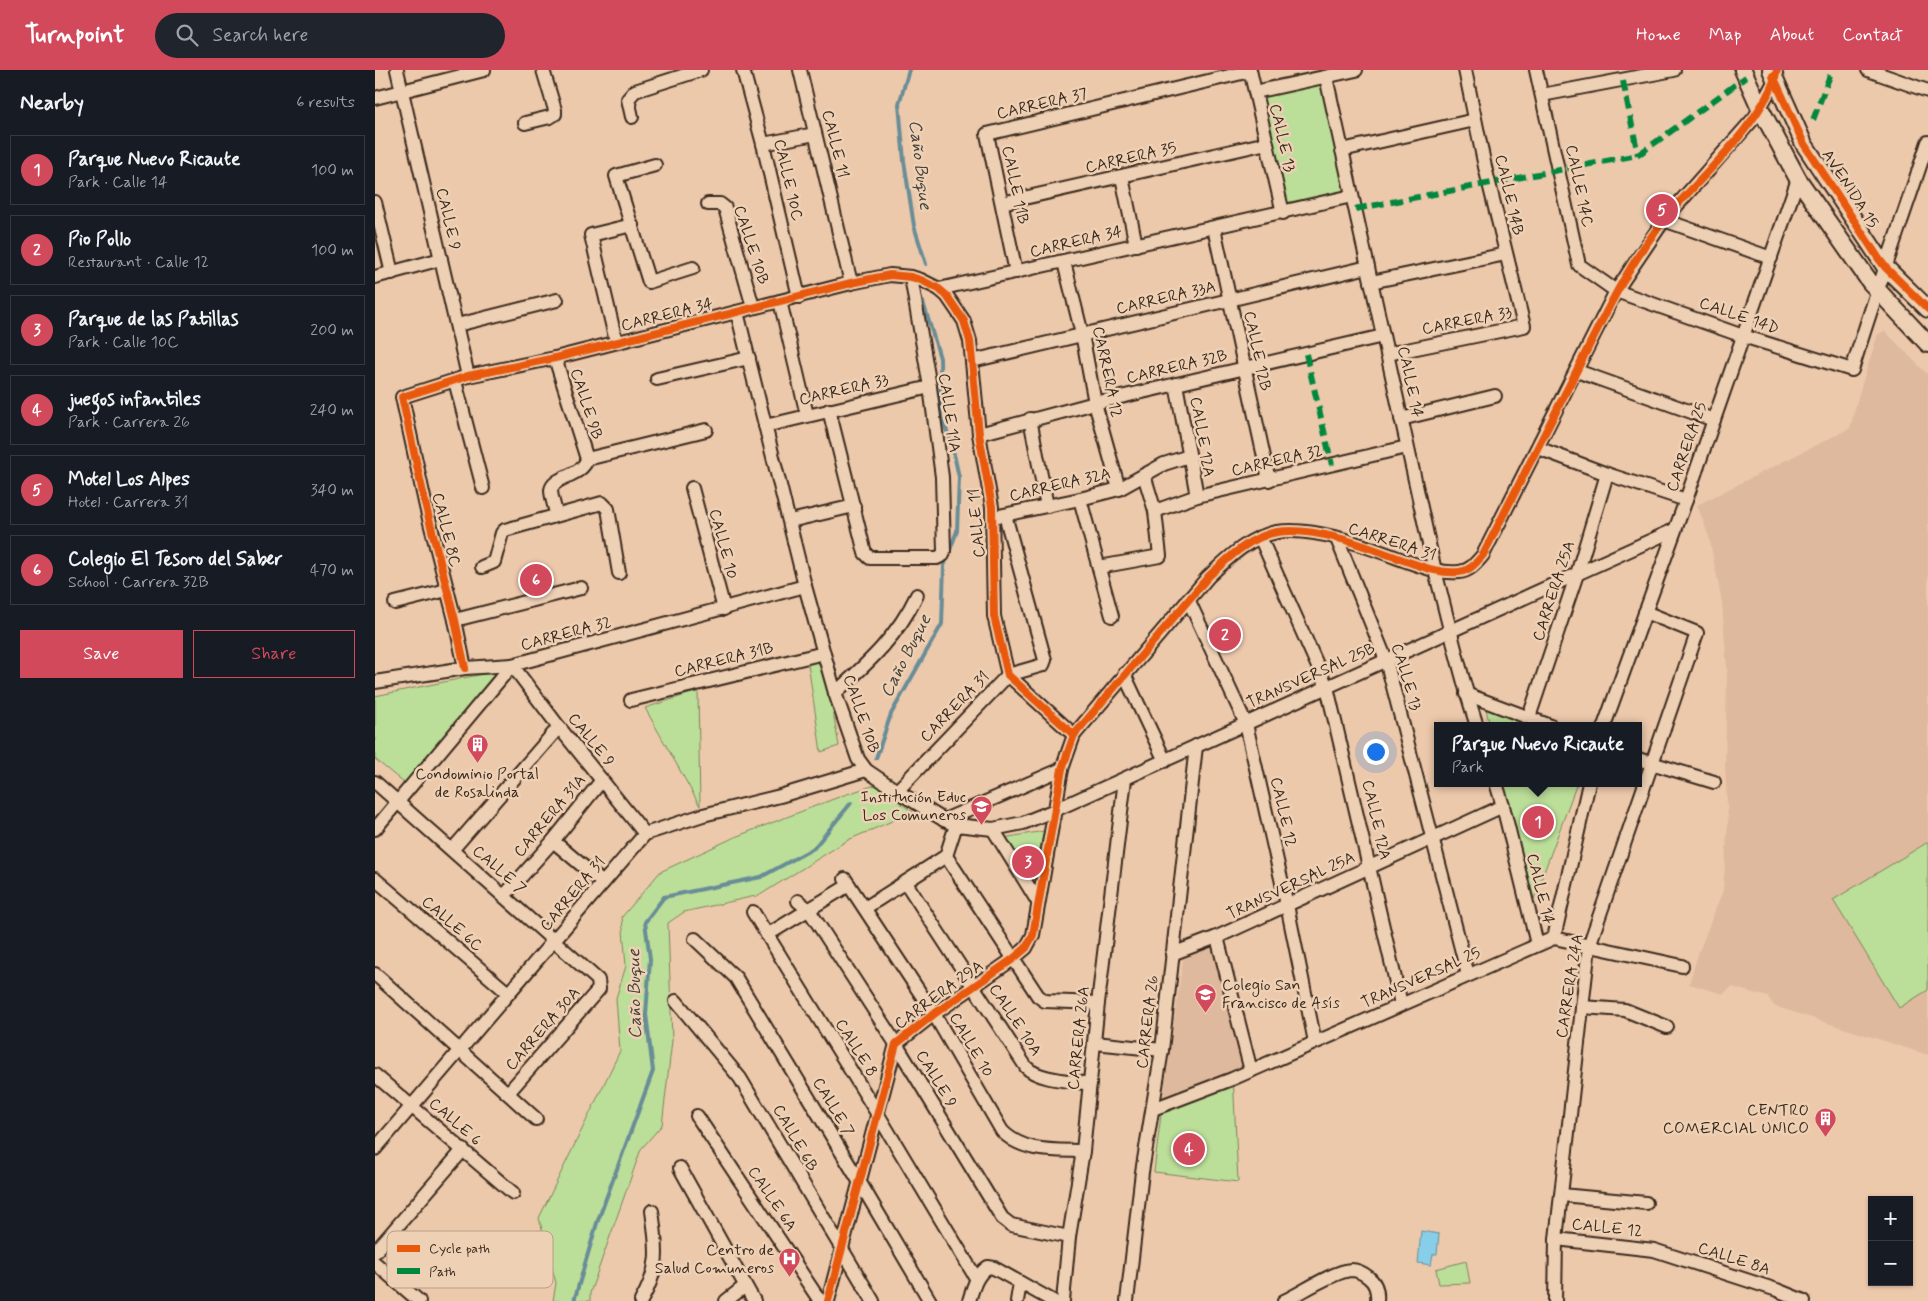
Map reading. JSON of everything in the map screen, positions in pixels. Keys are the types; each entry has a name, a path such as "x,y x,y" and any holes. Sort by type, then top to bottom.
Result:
{"main road":[{"path":"1743,70 1760,108 1798,179 1877,291 1928,344"},
{"name":"AVENIDA 15","path":"1774,73 1804,144 1886,268 1928,309"}],"street":[{"name":"CALLE 9","path":"397,70 468,376"},
{"path":"375,98 485,70"},
{"path":"525,123 555,114 543,70"},
{"path":"632,117 628,99 635,91 701,70"},
{"name":"CALLE 10C","path":"743,70 763,144 799,297"},
{"name":"CALLE 11","path":"800,70 851,283"},
{"path":"1255,92 1356,70"},
{"name":"CALLE 14B","path":"1465,70 1524,326"},
{"name":"CALLE 14C","path":"1536,70 1579,265 1616,292"},
{"path":"1542,95 1674,70"},
{"path":"1868,70 1928,91"},
{"name":"CALLE 13","path":"1250,71 1283,213"},
{"name":"CARRERA 37","path":"987,134 1250,71"},
{"name":"CARRERA 31","path":"1055,810 1062,769 1074,735 1188,599 1229,558 1259,537 1277,532 1299,530 1337,539 1435,571 1460,572 1468,570 1475,565 1483,555 1616,292 1664,220 1746,127 1760,108 1774,73"},
{"name":"CALLE 14","path":"1326,77 1435,571 1452,631 1466,694 1476,722"},
{"path":"1342,150 1475,120"},
{"path":"763,144 815,134"},
{"name":"CALLE 11B","path":"987,134 1016,272"},
{"path":"1877,291 1928,142"},
{"name":"CARRERA 35","path":"1002,202 1122,177 1267,143"},
{"path":"655,165 616,176 649,282 693,268"},
{"path":"1122,177 1136,245"},
{"name":"CARRERA 25","path":"1605,722 1686,500 1798,179"},
{"name":"CARRERA 34","path":"402,397 468,376 555,358 851,283 890,275 911,277 939,289 1352,196"},
{"path":"375,202 392,273"},
{"name":"CALLE 10B","path":"708,204 720,204 725,208 753,307"},
{"path":"1664,220 1771,258"},
{"path":"616,341 591,235 632,225"},
{"name":"CALLE 12B","path":"1214,228 1269,480"},
{"path":"1371,282 1506,254"},
{"path":"375,277 441,259"},
{"name":"CARRERA 12","path":"1064,262 1082,334 1095,403 1119,489"},
{"name":"CARRERA 33A","path":"972,361 1368,267"},
{"name":"CALLE 11A","path":"854,506 865,553 868,556 875,558 937,558 943,555 942,477 911,277"},
{"name":"CALLE 11","path":"939,289 954,304 964,321 970,341 979,434 992,507 994,616 1008,675"},
{"name":"CALLE 14D","path":"1616,292 1743,336 1852,370 1877,291"},
{"path":"457,325 557,300"},
{"path":"780,301 807,416"},
{"name":"CALLE 10B","path":"737,312 805,586 835,693 858,759 866,770 950,823"},
{"name":"CARRERA 33","path":"1387,354 1524,326"},
{"name":"CARRERA 32B","path":"979,434 1095,403 1383,336"},
{"name":"CALLE 9B","path":"555,358 587,459"},
{"path":"657,380 749,358"},
{"path":"1577,371 1714,420"},
{"path":"455,381 483,488"},
{"name":"CALLE 12A","path":"1176,384 1197,496"},
{"name":"CARRERA 33","path":"765,426 929,387"},
{"path":"1401,419 1495,396"},
{"name":"CALLE 8C","path":"402,397 465,668"},
{"path":"790,521 854,506 829,410"},
{"path":"1030,419 1047,506"},
{"path":"556,514 551,491 553,486 557,482 583,469 587,459 706,430"},
{"name":"CARRERA 32","path":"1155,510 1197,496 1407,447"},
{"path":"1538,448 1607,474 1686,500"},
{"name":"CARRERA 32A","path":"991,517 1119,489 1164,464 1189,456"},
{"name":"CARRERA 25A","path":"1529,717 1577,574 1607,474"},
{"path":"1099,567 1159,556 1155,510 1144,476"},
{"name":"CALLE 10","path":"691,488 724,608"},
{"path":"1080,499 1112,616"},
{"path":"481,567 494,562 502,533 505,530 556,514 605,503 608,509 619,573"},
{"name":"CARRERA 31","path":"897,791 1008,675 1043,665 1045,660 1005,515"},
{"name":"TRANSVERSAL 25B","path":"950,823 993,829 1023,823 1125,779 1674,530"},
{"name":"CALLE 12A","path":"1259,537 1327,687 1371,867 1401,1004"},
{"name":"CALLE 13","path":"1337,539 1386,660 1468,975"},
{"name":"CARRERA 32","path":"375,829 512,665 805,586"},
{"path":"455,620 581,588"},
{"path":"395,603 447,590"},
{"path":"835,693 890,640 907,617 917,595"},
{"name":"CALLE 12","path":"1188,599 1246,724 1287,905 1315,1042"},
{"name":"CARRERA 24A","path":"1555,1301 1556,1239 1589,946 1697,633 1645,612"},
{"name":"CARRERA 31B","path":"631,700 825,652"},
{"name":"CALLE 9","path":"512,665 645,834"},
{"path":"375,682 465,668 512,665"},
{"path":"1124,674 1165,760"},
{"path":"1008,675 1074,735"},
{"path":"1466,694 1541,722"},
{"path":"452,850 559,727"},
{"name":"CARRERA 26","path":"1127,1301 1142,1172 1162,1050 1197,746"},
{"path":"1642,760 1714,782"},
{"path":"1062,769 950,823 947,856 1038,996 1045,1001 1098,1003"},
{"path":"645,834 703,815 780,796 866,770"},
{"name":"CARRERA 26A","path":"1063,1301 1069,1237 1083,1151 1091,1084 1098,1003 1125,779"},
{"name":"CARRERA 31A","path":"504,896 602,780"},
{"name":"CALLE 7","path":"375,782 596,977 599,984"},
{"name":"CALLE 14","path":"1497,787 1537,944"},
{"path":"1588,787 1554,938 1682,966"},
{"name":"TRANSVERSAL 25A","path":"1172,954 1217,937 1503,806"},
{"name":"CARRERA 29A","path":"828,1301 896,1044 934,1014 1013,959 1025,948 1033,935 1037,902 1055,810"},
{"path":"993,829 1037,902"},
{"name":"CARRERA 31","path":"375,1149 645,834"},
{"path":"553,840 603,883"},
{"path":"865,908 906,884 947,856"},
{"name":"CALLE 6C","path":"375,879 508,994"},
{"name":"CALLE 10","path":"809,910 847,882 934,1014 995,1120 1010,1139 1020,1145 1031,1147 1083,1151"},
{"name":"CALLE 10A","path":"906,884 1030,1072 1040,1076 1091,1084"},
{"name":"CALLE 9","path":"798,902 809,910 896,1044 1002,1218 1011,1225 1069,1237"},
{"path":"767,935 809,910"},
{"name":"CALLE 8","path":"753,912 976,1278"},
{"path":"1217,937 1251,1071"},
{"name":"TRANSVERSAL 25","path":"1153,1109 1251,1071 1554,938"},
{"name":"CALLE 7","path":"695,940 736,978 930,1301"},
{"path":"375,974 536,1119"},
{"name":"CARRERA 30A","path":"508,1094 599,989 599,984"},
{"name":"CALLE 6B","path":"675,1001 740,1078 873,1301"},
{"path":"1582,1007 1625,1010 1667,1027"},
{"path":"1095,1043 1162,1050"},
{"name":"CALLE 6","path":"375,1075 513,1194"},
{"name":"CALLE 6A","path":"697,1116 820,1301"},
{"path":"393,1231 463,1150"},
{"path":"680,1168 754,1301"},
{"path":"1562,1195 1646,1203"},
{"path":"642,1301 652,1277 657,1251 652,1211"},
{"path":"375,1252 387,1238"},
{"name":"CALLE 12","path":"1556,1239 1654,1250"},
{"name":"CALLE 8A","path":"1654,1250 1804,1301"},
{"path":"375,1262 387,1273"},
{"path":"969,1301 976,1278 988,1267 994,1268 1053,1301"},
{"path":"1284,1301 1339,1272 1352,1270 1363,1273 1373,1281 1377,1292 1377,1301"},
{"path":"1017,1301 1020,1283"},
{"path":"726,1301 745,1286"},
{"path":"404,1288 419,1301"}],"shaded area":[{"path":"1885,331 1928,375 1928,1055 1774,1006 1768,997 1732,987 1723,994 1689,984 1698,954 1723,890 1728,822 1725,768 1727,670 1722,602 1709,537 1697,505 1850,428 1878,334"},
{"name":"Colegio San Francisco de Asís","path":"1220,944 1250,1067 1162,1106 1183,959"}],"green space":[{"path":"1326,77 1352,196 1283,213 1255,92"},
{"path":"823,655 839,746 821,752 807,657"},
{"path":"498,671 405,784 375,759 375,696"},
{"path":"698,691 700,806 645,708"},
{"path":"1485,705 1529,722 1489,722"},
{"path":"875,785 913,812 848,840 760,895 684,912 668,923 672,1041 662,1125 641,1149 590,1293 590,1301 553,1301 556,1283 553,1272 553,1231 542,1231 539,1218 620,1051 616,998 626,966 622,917 660,872 735,837"},
{"path":"1505,787 1576,787 1534,899"},
{"path":"1044,831 1032,885 1003,838"},
{"path":"1928,842 1928,990 1899,1008 1833,900"},
{"path":"1233,1074 1238,1182 1154,1172 1162,1106"},
{"path":"1466,1261 1470,1283 1439,1284 1436,1269"}],"water":[{"path":"1421,1231 1439,1234 1437,1254 1433,1254 1431,1265 1418,1263"}],"waterway":[{"name":"Caño Buque","path":"909,70 899,104 904,161 914,226 926,264"},
{"name":"Caño Buque","path":"876,758 891,714 942,624 944,566 957,531 959,477 951,441 941,417 940,358 923,302"},
{"name":"Caño Buque","path":"574,1301 597,1223 653,1071 646,1014 650,959 645,922 664,897 761,877 814,848 851,803"}],"marked path":[{"path":"1813,120 1832,70"},
{"path":"1355,209 1638,155 1746,77"},
{"path":"1623,81 1638,155"},
{"path":"1306,354 1332,465"}],"cycle path":[{"path":"828,1301 896,1044 934,1014 1013,959 1026,948 1033,935 1062,769 1074,735 1208,577 1240,549 1257,538 1277,532 1308,532 1341,539 1437,571 1463,571 1475,564 1483,555 1607,310 1631,267 1674,208 1718,161 1749,124 1771,87 1777,70"},
{"path":"1773,76 1804,144 1879,259 1928,309"},
{"path":"465,668 455,620 426,507 402,397 468,376 555,358 851,283 890,275 911,277 939,289 947,296 964,321 970,341 979,434 992,507 994,616 1008,675 1074,735"}],"place":[{"name":"Motel Los Alpes","path":"1662,210"},
{"name":"Colegio El Tesoro del Saber","path":"536,580"},
{"name":"Pio Pollo","path":"1225,635"},
{"name":"Condominio Portal de Rosalinda","path":"477,764"},
{"name":"Parque Nuevo Ricaute","path":"1538,822"},
{"name":"Institución Educ Los Comuneros","path":"982,825"},
{"name":"Parque de las Patillas","path":"1028,862"},
{"name":"Colegio San Francisco de Asís","path":"1206,1013"},
{"name":"CENTRO COMERCIAL UNICO","path":"1825,1138"},
{"name":"juegos infantiles","path":"1189,1149"},
{"name":"Centro de Salud Comuneros","path":"790,1278"}]}
